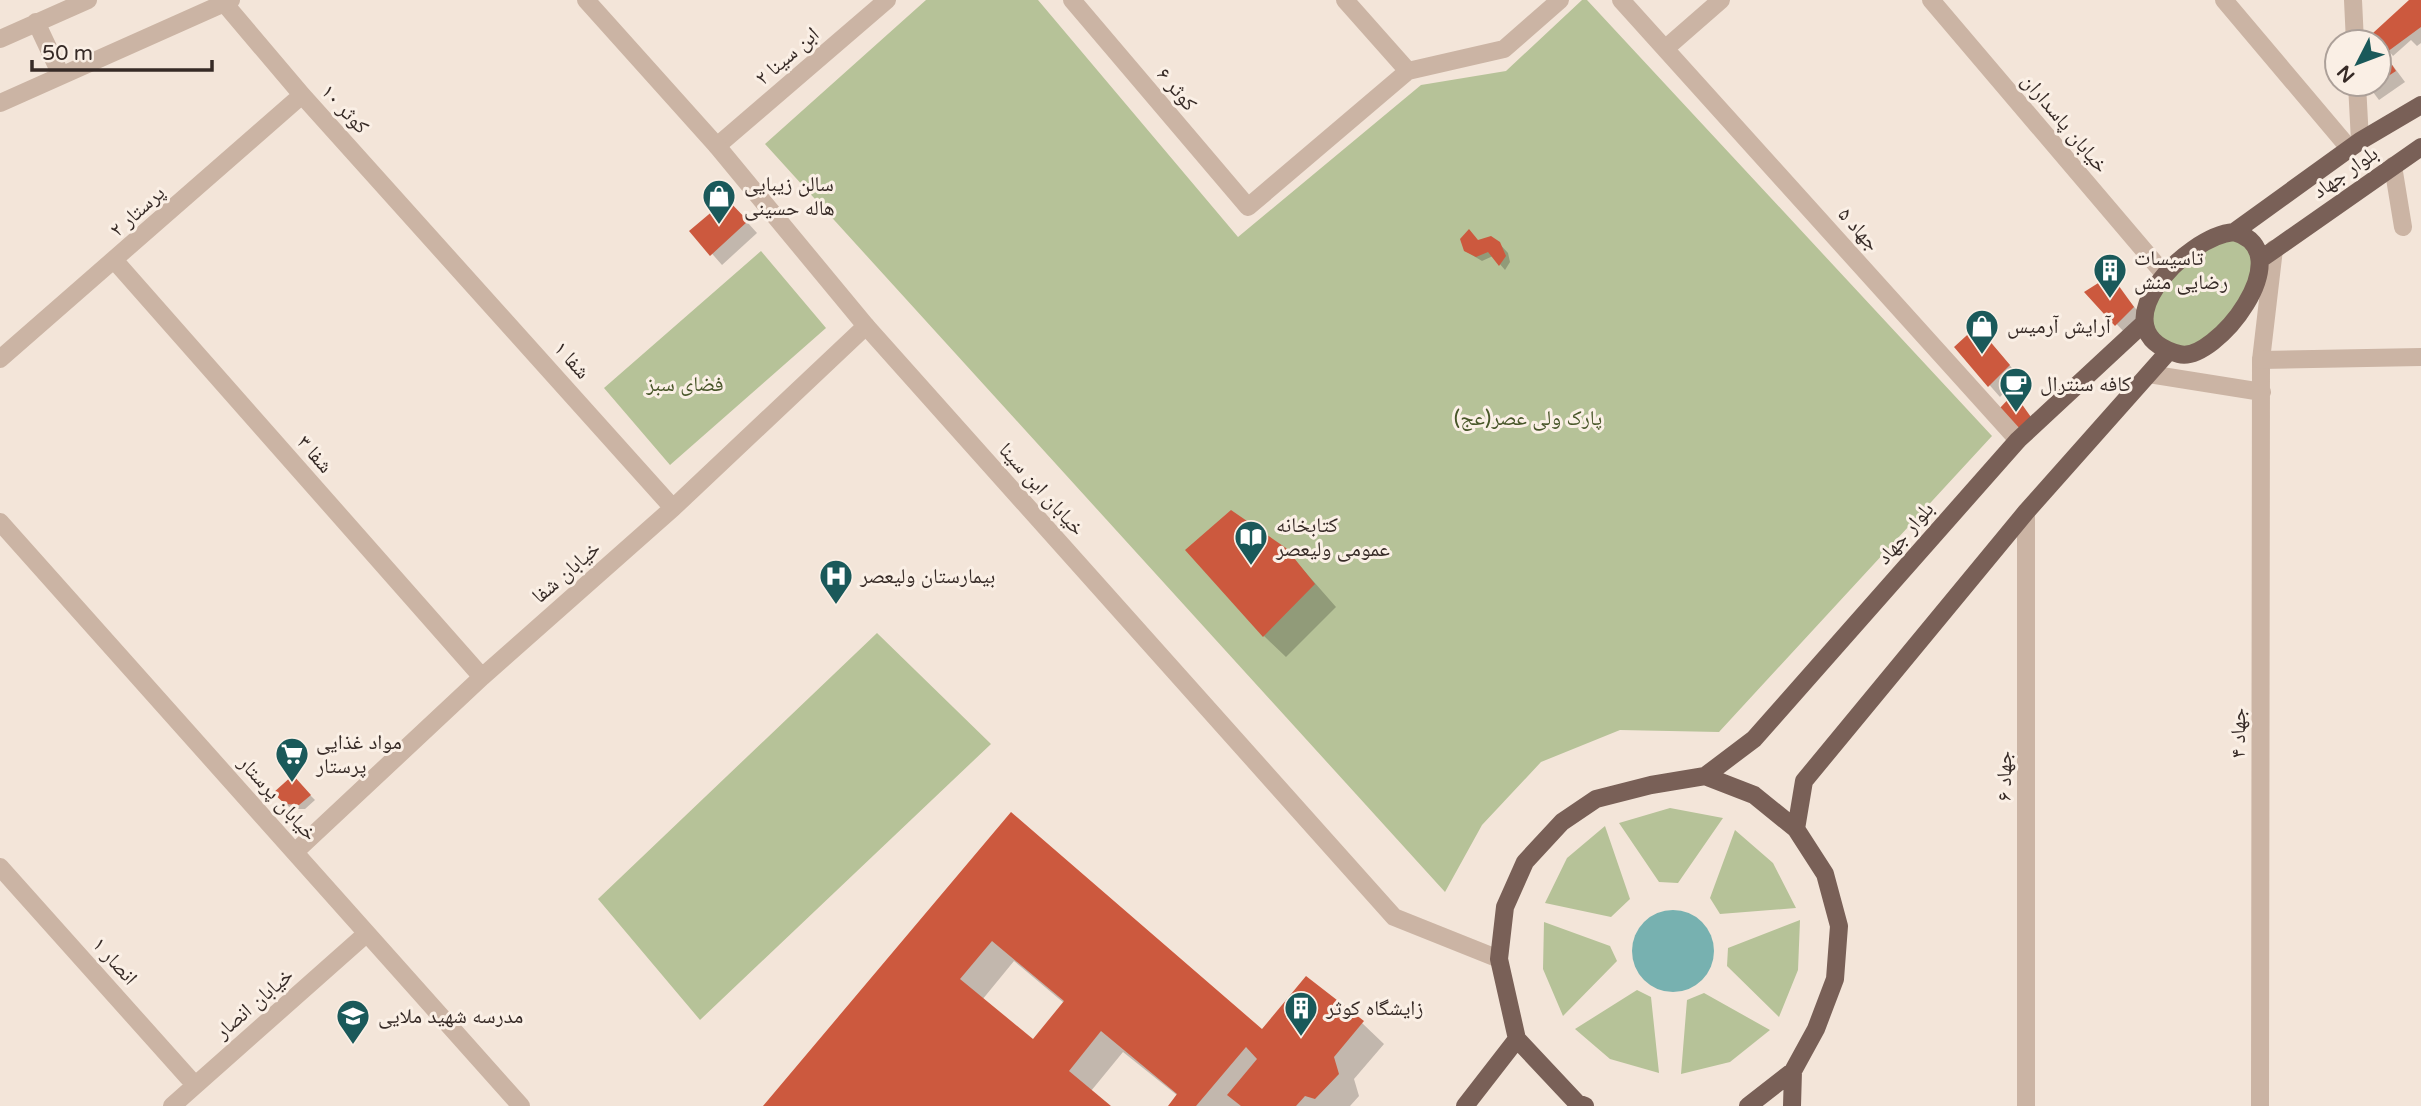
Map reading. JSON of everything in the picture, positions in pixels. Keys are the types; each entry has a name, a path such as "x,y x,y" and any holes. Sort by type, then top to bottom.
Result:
{"main road":[{"name":"بلوار جهاد","path":"1704,776 1754,739 2018,440 2144,323 2145,307 2165,275 2203,240 2221,233 2234,232 2354,144 2421,105"},
{"name":"بلوار جهاد","path":"2268,254 2421,147"},
{"path":"2144,323 2149,336 2169,351 2183,356 2207,347 2228,326 2261,276 2268,254 2242,234 2234,232"},
{"path":"1796,829 1804,781 2026,512 2169,351"},
{"path":"1579,1105 1517,1039 1499,960 1505,907 1525,862 1562,822 1596,799 1651,785 1704,776 1754,796 1796,829 1825,874 1839,926 1836,979 1816,1029 1793,1071 1748,1106"},
{"path":"1465,1106 1517,1039"},
{"path":"1792,1106 1793,1071"}],"street":[{"path":"0,38 88,0"},
{"name":"خیابان ابن سینا","path":"586,0 717,146 866,326 1394,917 1499,960"},
{"name":"ابن سینا ۲","path":"717,146 887,0"},
{"name":"کوثر ۶","path":"1072,0 1248,207 1408,71"},
{"path":"1345,0 1408,71 1504,49 1560,0"},
{"name":"جهاد ۵","path":"1621,0 2018,440"},
{"path":"1666,48 1721,0"},
{"name":"خیابان پاسداران","path":"1931,0 2165,275"},
{"path":"2224,0 2354,144"},
{"path":"2353,0 2354,28"},
{"path":"0,103 228,2"},
{"name":"کوثر ۱۰","path":"228,2 302,95 436,242"},
{"path":"36,22 61,75"},
{"name":"پرستار ۲","path":"0,359 302,95"},
{"path":"2354,144 2356,98"},
{"path":"2393,166 2403,227"},
{"name":"شفا ۱","path":"436,242 673,509"},
{"name":"جهاد ۴","path":"2260,1106 2261,360 2268,254"},
{"name":"شفا ۳","path":"115,261 482,677"},
{"name":"خیابان شفا","path":"296,851 482,677 673,509 866,326"},
{"path":"2261,360 2421,357"},
{"path":"2149,374 2262,392"},
{"name":"جهاد ۶","path":"2026,512 2026,1106"},
{"name":"خیابان پرستار","path":"0,522 521,1106"},
{"name":"انصار ۱","path":"0,867 195,1085"},
{"name":"خیابان انصار","path":"172,1106 366,934"}],"green space":[{"name":"پارک ولی عصر(عج)","path":"926,0 1038,0 1238,237 1421,85 1506,71 1582,0 1587,0 1992,436 1719,732 1620,730 1541,762 1482,825 1445,892 765,144"},
{"path":"2234,234 2259,262 2226,324 2183,353 2152,335 2148,309 2191,253"},
{"name":"فضای سبز","path":"761,251 826,328 670,465 604,388"},
{"path":"877,633 991,744 700,1020 598,899"},
{"path":"1670,808 1723,818 1678,883 1659,882 1619,823"},
{"path":"1605,826 1630,899 1611,917 1545,903 1567,858"},
{"path":"1735,830 1773,863 1796,908 1720,914 1710,898"},
{"path":"1800,920 1798,970 1779,1017 1727,966 1728,948"},
{"path":"1544,922 1610,946 1617,961 1563,1016 1543,969"},
{"path":"1637,990 1651,997 1659,1073 1610,1059 1575,1029"},
{"path":"1704,993 1770,1030 1730,1062 1681,1074 1687,1000"}],"water":[{"path":"1673,910 1689,913 1702,922 1711,935 1714,951 1711,967 1702,980 1689,989 1673,992 1657,989 1644,980 1635,967 1632,951 1635,935 1644,922 1657,913"}],"building":[{"path":"2409,0 2421,0 2421,27 2393,48 2393,28 2378,28"},
{"name":"سالن زیبایی هاله حسینی","path":"727,199 748,221 710,256 689,231"},
{"path":"1469,229 1478,240 1491,236 1500,242 1506,256 1499,266 1488,252 1476,257 1464,251 1460,239"},
{"name":"تاسیسات رضایی منش","path":"2111,275 2134,307 2115,326 2084,292"},
{"name":"آرایش آرمیس","path":"1977,326 2010,365 1988,387 1954,347"},
{"name":"کافه سنترال","path":"2014,393 2033,420 2018,433 1999,409"},
{"name":"کتابخانه عمومی ولیعصر","path":"1231,510 1286,548 1315,584 1263,637 1185,550"},
{"name":"مواد غذایی پرستار","path":"293,775 311,795 299,805 285,804 273,793"},
{"path":"1011,812 1262,1029 1306,976 1364,1021 1334,1057 1339,1074 1315,1099 1305,1096 1296,1106 1241,1106 1227,1095 1257,1059 1246,1047 1196,1106 1168,1106 1177,1094 1101,1031 1069,1071 1111,1106 763,1106","holes":["992,941 1064,1001 1033,1039 960,979"]}],"place":[{"name":"سالن زیبایی هاله حسینی","path":"719,226"},
{"name":"تاسیسات رضایی منش","path":"2110,300"},
{"name":"آرایش آرمیس","path":"1982,356"},
{"name":"کافه سنترال","path":"2016,414"},
{"name":"کتابخانه عمومی ولیعصر","path":"1251,567"},
{"name":"بیمارستان ولیعصر","path":"836,606"},
{"name":"مواد غذایی پرستار","path":"292,784"},
{"name":"زایشگاه کوثر","path":"1301,1038"},
{"name":"مدرسه شهید ملایی","path":"353,1046"}]}
